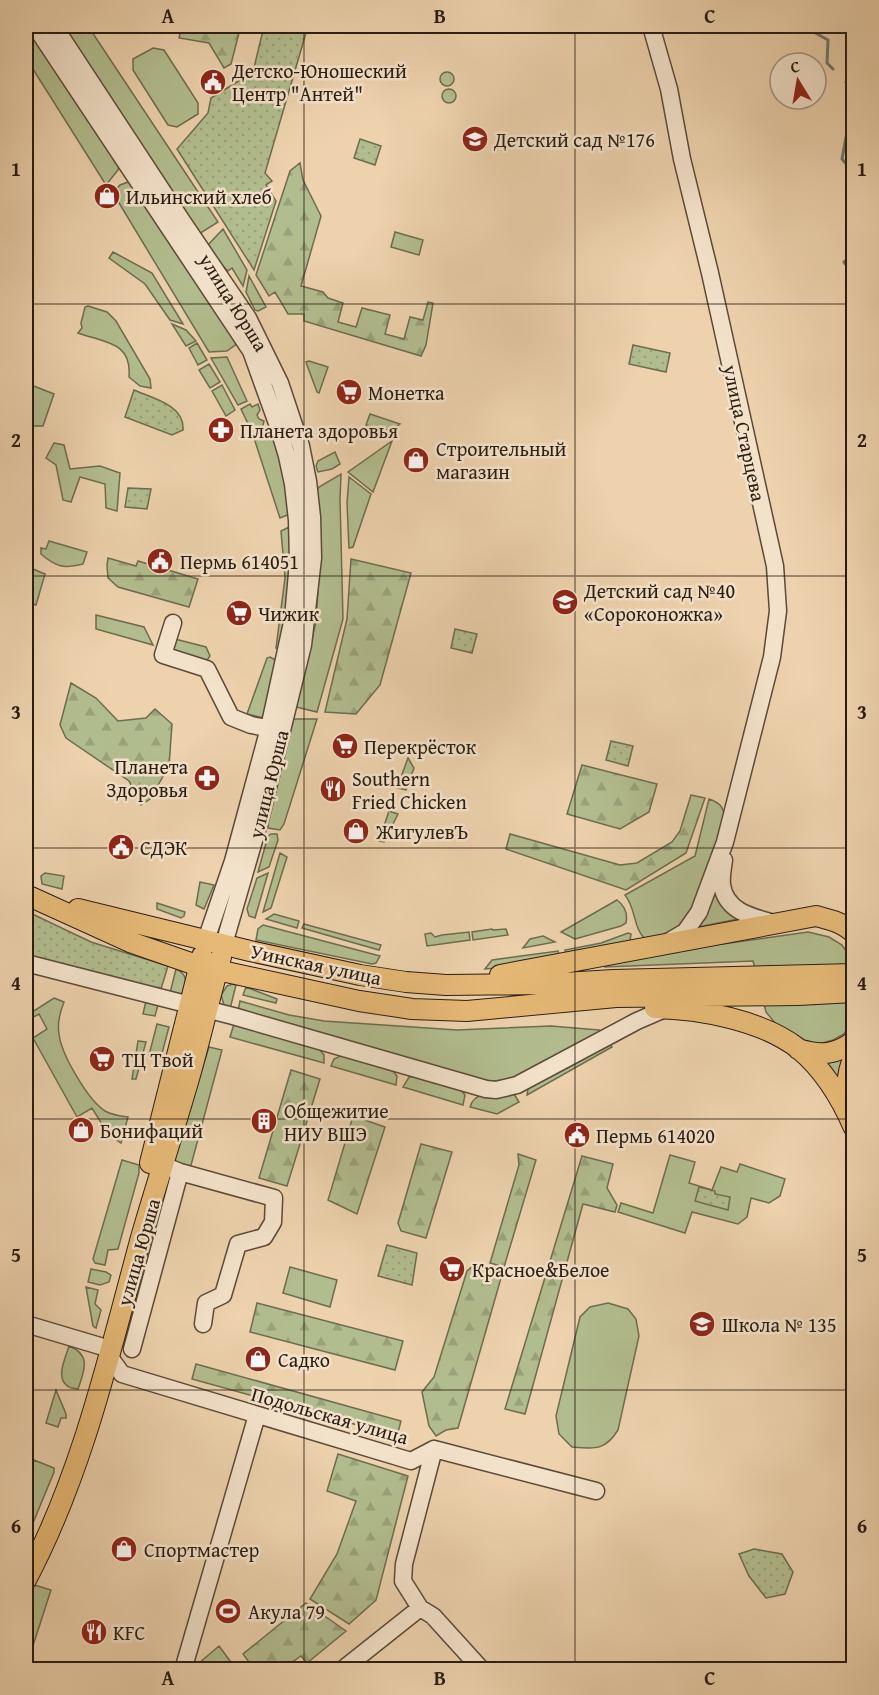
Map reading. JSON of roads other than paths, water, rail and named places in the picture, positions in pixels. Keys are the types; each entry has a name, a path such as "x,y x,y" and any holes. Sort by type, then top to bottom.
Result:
{"main road":[{"name":"Уинская улица","path":"28,897 360,975 446,986 548,984 614,988"},
{"name":"Уинская улица","path":"28,897 130,942 208,968 359,1001 412,1009 467,1011 536,1005 614,988"},
{"path":"446,986 816,916 835,921 854,933"},
{"name":"улица Юрша","path":"26,1557 50,1503 104,1351 164,1165 215,942"},
{"path":"614,988 854,974"},
{"path":"614,988 798,995 854,992"},
{"path":"536,1005 667,1008 715,1014 757,1025 798,1049 823,1054 836,1051 854,1041"},
{"path":"798,1049 832,1089 854,1128"},
{"path":"854,1057 847,1073 847,1091 854,1119"},
{"name":"улица Юрша","path":"26,1580 70,1484 104,1351"}],"street":[{"name":"улица Юрша","path":"35,26 251,351 278,426 293,484 298,562 293,618 276,729"},
{"name":"улица Юрша","path":"54,26 176,212 237,300 270,360 292,417 308,481 313,558 303,645 233,861 215,942"},
{"name":"улица Старцева","path":"651,26 669,89 682,159 710,273 775,566 778,611 772,657 725,842"},
{"path":"173,623 163,655 207,669 231,717 239,721 276,729"},
{"path":"725,842 722,886 731,904 742,913 774,923"},
{"path":"667,943 685,932 699,912 725,842"},
{"path":"26,963 198,1009 233,1016 476,1087 496,1090 525,1082 637,1021 667,1008"},
{"path":"132,1349 164,1165 274,1198 273,1222 264,1237 238,1244 224,1295 206,1303 203,1324"},
{"path":"26,1324 104,1351"},
{"name":"Подольская улица","path":"104,1351 122,1374 411,1461 434,1449 596,1491"},
{"path":"183,1670 257,1415"},
{"path":"434,1449 404,1564 403,1581 420,1608 433,1616 482,1670"},
{"path":"342,1670 420,1608"}],"waterway":[{"path":"803,26 828,40 827,63 833,69"},
{"path":"846,82 854,89"},
{"path":"854,95 842,159 854,173"},
{"path":"854,253 844,262 854,275"}],"place":[{"name":"Детско-Юношеский Центр \"Антей\"","path":"213,82"},
{"name":"Детский сад №176","path":"475,139"},
{"name":"Ильинский хлеб","path":"107,196"},
{"name":"Монетка","path":"349,392"},
{"name":"Планета здоровья","path":"221,430"},
{"name":"Строительный магазин","path":"416,460"},
{"name":"Пермь 614051","path":"160,561"},
{"name":"Детский сад №40 «Сороконожка»","path":"565,602"},
{"name":"Чижик","path":"239,613"},
{"name":"Перекрёсток","path":"345,746"},
{"name":"Планета Здоровья","path":"207,778"},
{"name":"Southern Fried Chicken","path":"333,789"},
{"name":"ЖигулевЪ","path":"356,831"},
{"name":"СДЭК","path":"121,847"},
{"name":"ТЦ Твой","path":"102,1059"},
{"name":"Общежитие НИУ ВШЭ","path":"264,1121"},
{"name":"Бонифаций","path":"81,1130"},
{"name":"Пермь 614020","path":"577,1135"},
{"name":"Красное&Белое","path":"452,1269"},
{"name":"Школа № 135","path":"702,1324"},
{"name":"Садко","path":"258,1359"},
{"name":"Спортмастер","path":"124,1549"},
{"name":"Акула 79","path":"228,1611"},
{"name":"KFC","path":"94,1632"}]}
